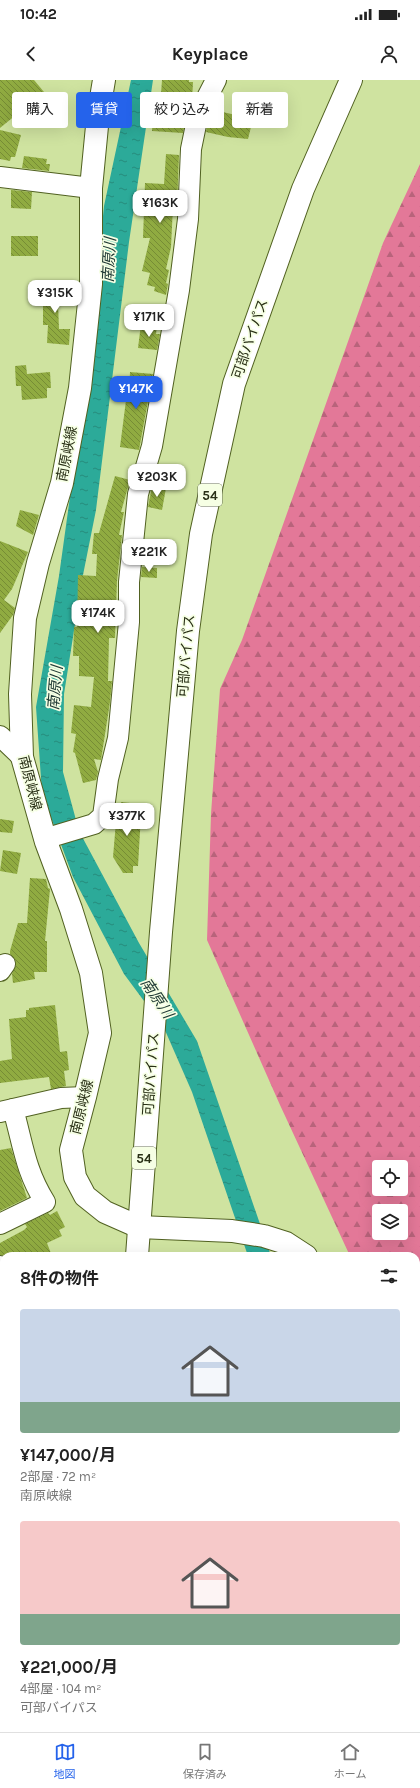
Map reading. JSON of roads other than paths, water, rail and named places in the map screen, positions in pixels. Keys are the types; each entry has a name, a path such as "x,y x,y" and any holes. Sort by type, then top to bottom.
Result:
{"main road":[{"name":"南原峡線","path":"104,80 98,116 91,188 91,284 80,388 62,483 38,563 25,618 20,694 22,757 50,839 91,973 100,1033 71,1150 74,1177 85,1196 105,1212 139,1227 232,1231 264,1236 286,1244 299,1252"},
{"name":"可部バイパス","path":"137,1252 161,932 188,632 201,534 234,384 303,189 351,80"}],"street":[{"path":"50,839 94,824 103,816 108,779 118,738 129,622 129,582 138,494 152,446 179,290 188,219 191,149 198,116 216,80"},
{"path":"0,177 91,188"},
{"path":"0,736 22,757"},
{"path":"0,1224 45,1202 30,1176 25,1161 22,1140 6,1111 61,1098 85,1097"}],"water":[{"name":"南原川","path":"131,80 153,80 151,92 140,92 140,128 146,128 129,242 96,510 82,580 64,694 63,772 79,831 139,943 197,1041 270,1252 247,1252 192,1092 164,1028 124,974 73,877 42,793 36,707 59,576 88,367 104,206 121,128 132,128 132,92 128,92"}]}
